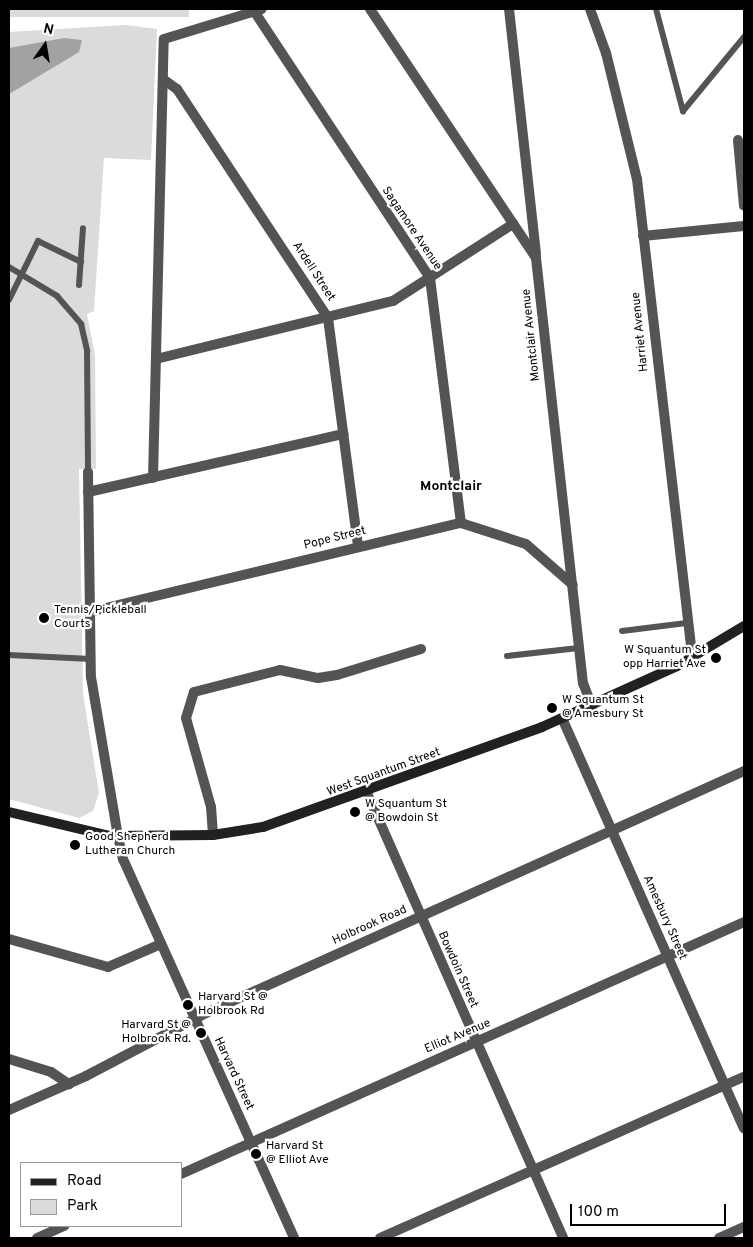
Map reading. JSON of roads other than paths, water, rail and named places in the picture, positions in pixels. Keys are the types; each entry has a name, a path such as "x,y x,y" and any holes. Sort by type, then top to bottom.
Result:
{"main road":[{"name":"West Squantum Street","path":"9,812 118,836 213,835 272,825 367,793 592,706 692,658 744,626"}],"street":[{"name":"Montclair Avenue","path":"370,9 536,258 583,683 592,706"},
{"path":"510,9 536,258"},
{"name":"Harriet Avenue","path":"590,9 606,53 637,179 692,658"},
{"path":"153,478 164,39 258,10"},
{"name":"Sagamore Avenue","path":"258,10 430,278 461,523"},
{"name":"Ardell Street","path":"163,79 177,89 328,318 358,546"},
{"path":"738,140 744,206"},
{"path":"156,359 393,301 514,224"},
{"path":"643,236 744,226"},
{"path":"88,492 343,434"},
{"name":"Harvard Street","path":"88,472 88,612 96,725 123,859 294,1238"},
{"path":"461,523 526,544 573,584"},
{"name":"Pope Street","path":"88,612 358,546 461,523"},
{"path":"213,835 211,807 186,718 194,692 280,670 318,678 337,675 421,649"},
{"name":"Amesbury Street","path":"562,718 744,1129"},
{"name":"Holbrook Road","path":"9,1110 68,1084 194,1019 744,771"},
{"name":"Bowdoin Street","path":"367,793 563,1238"},
{"name":"Elliot Avenue","path":"182,1174 744,922"},
{"path":"9,939 108,967 161,944"},
{"path":"9,1059 51,1072 68,1084"},
{"path":"380,1238 724,1084 744,1077"},
{"path":"37,1238 62,1227"},
{"path":"719,1238 744,1227"}],"lane":[{"path":"656,9 683,111 744,37"},
{"path":"79,286 84,228"},
{"path":"9,300 38,240 81,262"},
{"path":"9,267 23,274 63,302 84,334 88,472"},
{"path":"622,631 687,623"},
{"path":"507,656 579,648"},
{"path":"9,655 91,659"}],"place":[{"name":"Tennis/Pickleball Courts","path":"44,618"},
{"name":"W Squantum St opp Harriet Ave","path":"716,658"},
{"name":"W Squantum St @ Amesbury St","path":"552,708"},
{"name":"W Squantum St @ Bowdoin St","path":"355,812"},
{"name":"Good Shepherd Lutheran Church","path":"75,845"},
{"name":"Harvard St @ Holbrook Rd","path":"188,1005"},
{"name":"Harvard St @ Holbrook Rd.","path":"201,1033"},
{"name":"Harvard St @ Elliot Ave","path":"256,1154"}],"district":[{"name":"Montclair","path":"451,487"}]}
